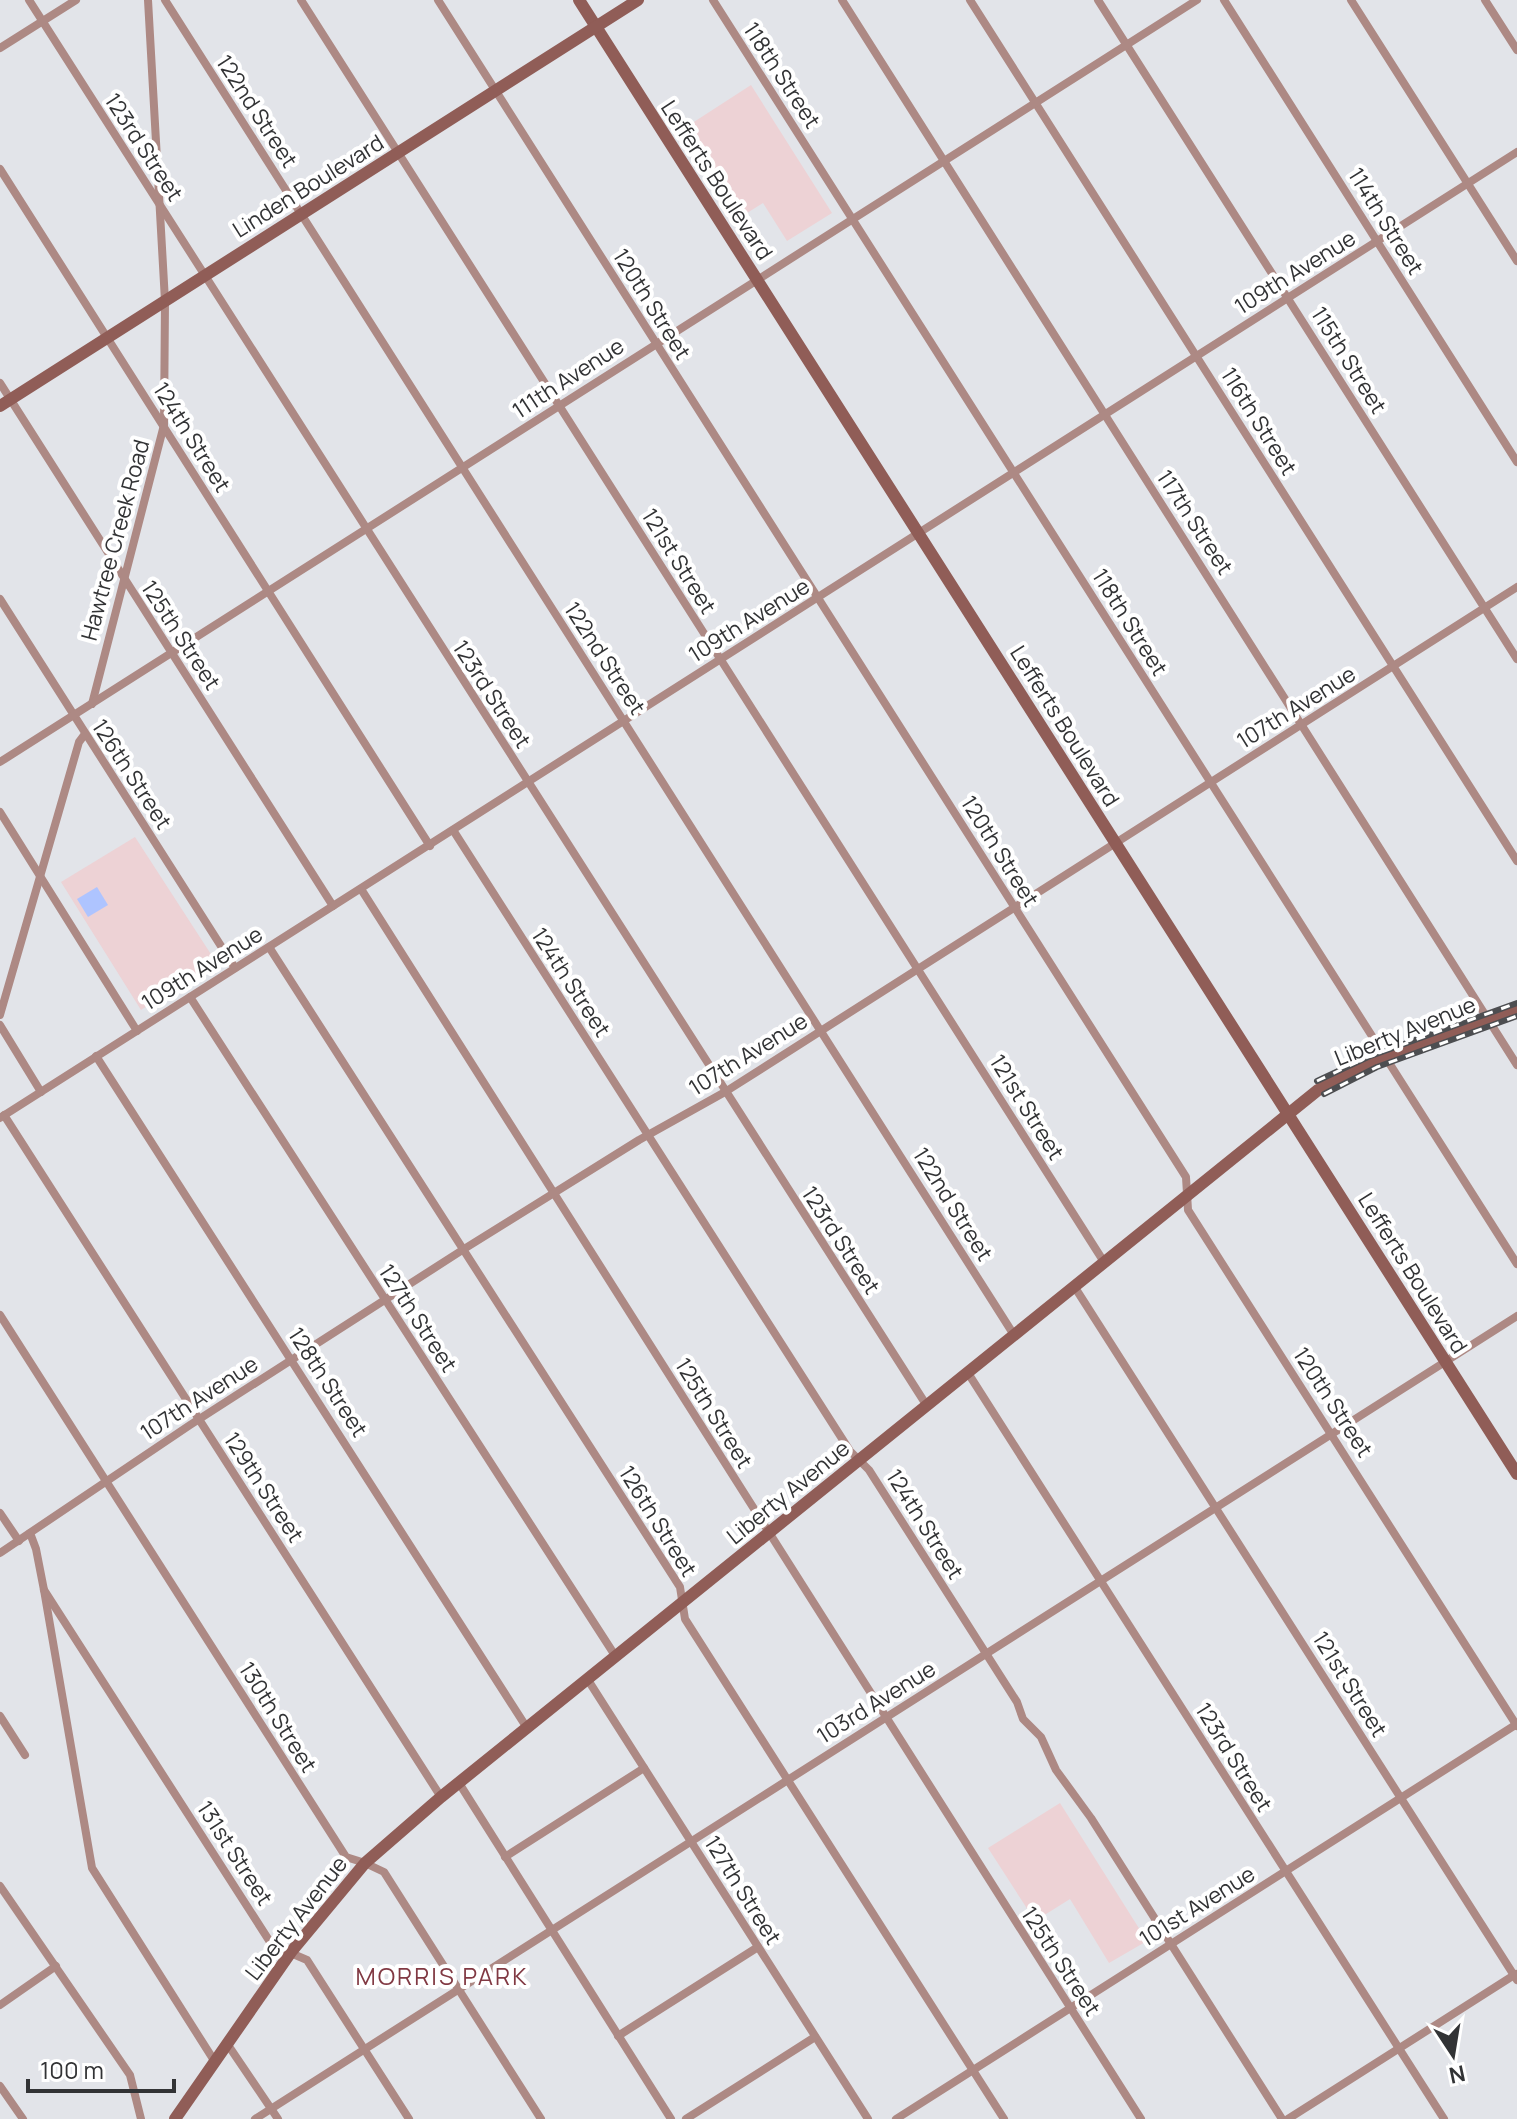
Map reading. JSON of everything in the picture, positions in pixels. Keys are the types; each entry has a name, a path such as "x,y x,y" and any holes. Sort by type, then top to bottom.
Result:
{"street":[{"name":"123rd Street","path":"29,0 927,1406"},
{"path":"0,48 76,0"},
{"name":"Hawtree Creek Road","path":"92,704 164,425 165,301 148,0"},
{"name":"122nd Street","path":"165,0 1014,1335"},
{"name":"121st Street","path":"301,0 1104,1262"},
{"name":"120th Street","path":"438,0 1186,1177 1188,1210 1517,1725"},
{"name":"Lefferts Boulevard","path":"579,0 1517,1474"},
{"name":"Linden Boulevard","path":"5,403 638,0"},
{"name":"118th Street","path":"713,0 1517,1264"},
{"name":"117th Street","path":"842,0 1517,1065"},
{"name":"116th Street","path":"970,0 1517,861"},
{"name":"115th Street","path":"1098,0 1517,659"},
{"name":"111th Avenue","path":"0,762 1197,0"},
{"name":"114th Street","path":"1224,0 1517,462"},
{"path":"1351,0 1517,261"},
{"path":"1485,0 1517,50"},
{"name":"109th Avenue","path":"2,1117 1517,152"},
{"name":"124th Street","path":"0,169 430,846"},
{"name":"125th Street","path":"0,383 5,403 124,579 333,906"},
{"name":"107th Avenue","path":"0,1553 199,1419 553,1192 725,1092 1517,587"},
{"name":"126th Street","path":"0,599 235,968"},
{"path":"0,1015 79,742 85,734"},
{"path":"0,812 137,1031"},
{"name":"124th Street","path":"453,830 850,1451 869,1470 1017,1702 1023,1719 1041,1737 1056,1770 1091,1818 1282,2119"},
{"name":"125th Street","path":"361,889 1141,2119"},
{"name":"126th Street","path":"269,947 680,1587 685,1619 1004,2119"},
{"name":"127th Street","path":"190,997 616,1657"},
{"name":"Liberty Avenue","path":"175,2119 291,1952 365,1863 441,1797 1288,1113 1339,1077 1517,1009"},
{"path":"0,1025 41,1092"},
{"name":"128th Street","path":"96,1056 527,1728"},
{"name":"129th Street","path":"2,1117 441,1797"},
{"name":"121st Street","path":"1074,1286 1516,1976"},
{"name":"130th Street","path":"0,1315 346,1857 384,1872 541,2119"},
{"name":"103rd Avenue","path":"255,2119 1517,1316"},
{"name":"123rd Street","path":"968,1373 1444,2119"},
{"path":"0,1513 19,1541"},
{"path":"30,1533 44,1590 92,1868 216,2063"},
{"name":"131st Street","path":"44,1590 272,1945 307,1960 409,2119"},
{"name":"127th Street","path":"588,1680 868,2119"},
{"path":"0,1716 25,1755"},
{"name":"101st Avenue","path":"896,2119 1517,1725"},
{"path":"505,1857 644,1768"},
{"path":"459,1783 671,2119"},
{"path":"0,1886 130,2075 141,2119"},
{"path":"618,2036 758,1947"},
{"path":"0,2005 56,1966"},
{"path":"1288,2119 1516,1976"},
{"path":"686,2119 815,2037"},
{"path":"228,2045 278,2119"},
{"path":"0,2086 23,2119"}],"shaded area":[{"path":"751,85 832,213 787,241 763,203 739,218 683,129"},
{"path":"135,837 216,962 141,1010 61,882"},
{"path":"97,887 108,905 88,917 77,899"},
{"path":"1060,1803 1147,1941 1109,1963 1070,1899 1035,1921 988,1848"}],"railway":[{"path":"1317,1081 1368,1057 1517,1003"},
{"path":"1324,1094 1377,1067 1517,1016"}],"district":[{"name":"MORRIS PARK","path":"442,1975"}]}
